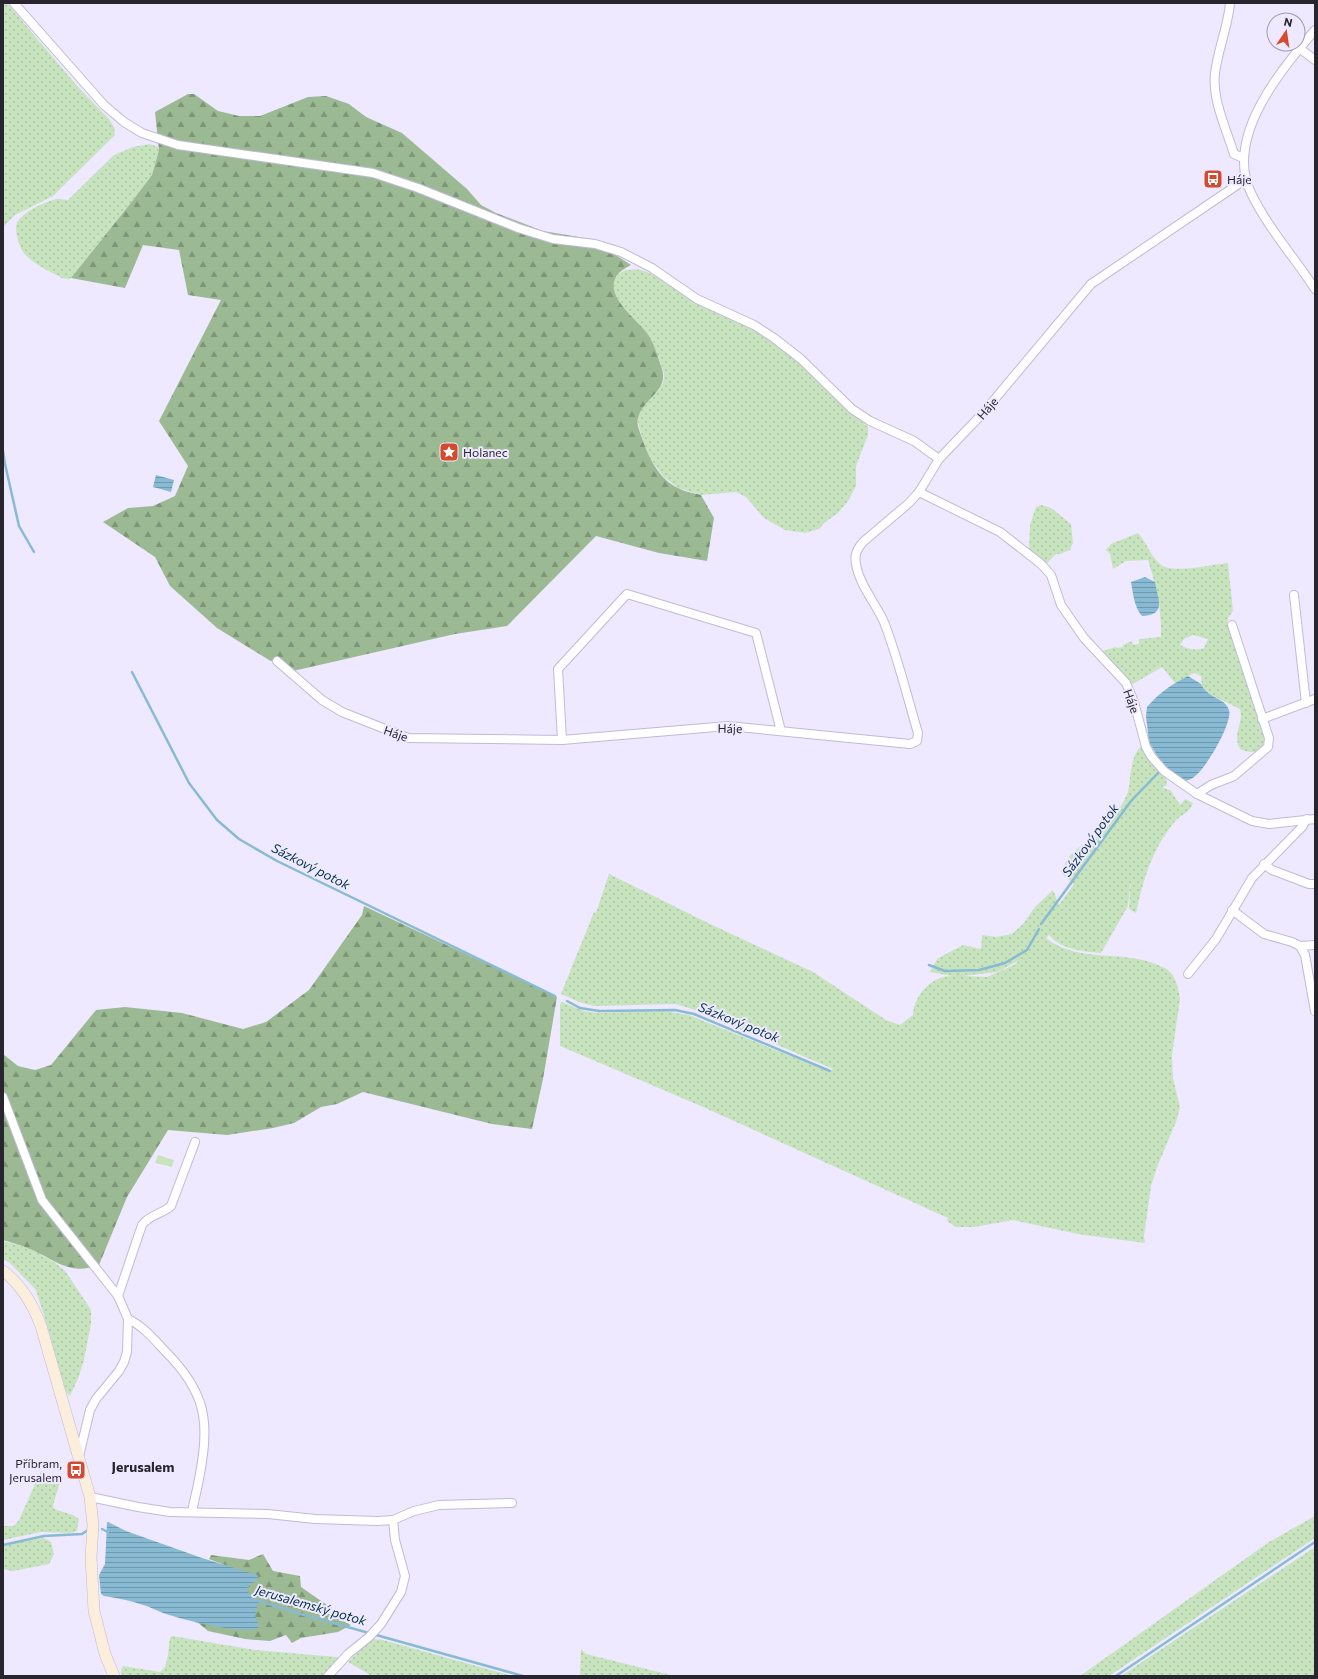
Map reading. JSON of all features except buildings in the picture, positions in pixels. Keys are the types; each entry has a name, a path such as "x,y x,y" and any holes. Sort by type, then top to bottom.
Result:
{"street":[{"path":"14,3 104,105 124,122 142,133 178,145 373,173 418,188 518,228 553,239 595,244 621,252 652,268 697,299 754,325 801,359 852,409 870,422 914,441 939,458"},
{"path":"1230,3 1228,20 1217,63 1214,82 1216,98 1234,154 1243,158"},
{"path":"1306,40 1315,30"},
{"path":"1296,52 1272,85 1256,115 1249,134 1243,158 1250,193 1270,227 1315,289"},
{"path":"1304,52 1315,60"},
{"name":"Háje","path":"277,661 322,700 342,712 408,738 562,740 728,726 910,744 917,741 918,733 895,652 883,620 858,574 855,556 857,549 862,542 909,503 919,492 939,458 984,412 1091,284 1246,179"},
{"name":"Háje","path":"919,492 1000,532 1041,564 1051,575 1061,605 1065,611 1084,638 1126,683 1134,702 1146,746 1151,756 1164,770 1197,794 1252,820 1269,824 1311,819"},
{"path":"562,740 558,669 627,594 756,633 781,731"},
{"path":"1294,595 1306,703"},
{"path":"1197,794 1212,785 1234,776 1268,747 1269,738 1232,625"},
{"path":"1262,719 1315,699"},
{"path":"1188,974 1216,939 1252,878 1264,864 1311,819"},
{"path":"1264,864 1272,870 1309,884 1315,884"},
{"path":"1232,910 1264,934 1292,942 1300,946 1315,945"},
{"path":"1300,946 1305,955 1315,1011"},
{"path":"3,1097 42,1200 78,1243 118,1296 128,1319 128,1341 124,1362 119,1371 96,1399 90,1410 79,1456"},
{"path":"118,1296 142,1225 145,1220 167,1210 172,1206 195,1142"},
{"path":"3,1271 17,1284 35,1311 79,1456 90,1497 93,1525 91,1557 94,1611 104,1654 114,1676"},
{"path":"128,1319 137,1323 177,1362 192,1382 200,1398 204,1413 204,1435 201,1468 192,1512"},
{"path":"90,1497 154,1510 268,1514 345,1520 393,1520 414,1511 439,1505 512,1503"},
{"path":"328,1676 348,1654 372,1634 381,1624 401,1592 404,1581 403,1568 395,1540 393,1520"}],"green space":[{"path":"3,3 7,3 78,87 109,119 114,127 115,135 53,196 15,215 3,227"},
{"path":"188,94 194,94 218,111 239,116 260,116 308,97 326,96 349,104 366,117 402,133 467,189 481,205 496,213 543,231 591,239 631,265 619,273 614,281 614,289 617,297 628,313 647,333 654,346 662,369 663,377 659,389 641,411 638,420 638,428 647,453 655,467 665,479 678,488 701,495 714,518 707,561 659,553 596,536 507,626 455,634 293,671 269,660 217,628 170,586 155,557 103,522 128,508 153,506 175,496 188,466 159,421 221,300 188,295 179,250 143,245 125,288 71,278 152,175 159,150 155,112"},
{"path":"150,144 158,147 159,150 152,175 71,278 62,278 41,267 23,252 17,238 16,226 24,215 34,208 51,200 68,200 114,155 133,147"},
{"path":"626,270 639,270 647,272 686,297 767,338 807,370 868,427 868,435 856,466 856,486 848,501 838,513 824,523 819,529 805,533 785,530 764,518 746,497 736,492 701,495 678,488 663,476 647,455 637,419 644,405 660,388 664,380 664,375 654,347 646,332 626,310 614,292 613,284 617,276"},
{"path":"1041,505 1051,508 1071,524 1073,543 1070,550 1056,554 1046,564 1029,551 1030,525 1036,507"},
{"path":"1138,533 1157,561 1166,567 1183,569 1228,563 1233,611 1228,618 1227,624 1240,653 1265,733 1265,739 1261,748 1255,752 1240,749 1237,738 1241,719 1240,709 1211,695 1202,686 1201,676 1194,673 1175,683 1162,667 1131,685 1100,652 1116,647 1123,647 1123,645 1132,641 1133,645 1139,644 1139,639 1161,637 1161,618 1158,598 1148,560 1126,561 1113,569 1110,554 1106,550 1111,544","holes":["1193,635 1208,639 1204,648 1201,649 1185,648 1180,645 1184,639"]},
{"path":"1142,746 1149,761 1166,778 1167,785 1162,787 1171,791 1180,805 1185,799 1193,803 1192,806 1176,820 1159,844 1150,863 1136,913 1129,909 1132,879 1130,887 1128,906 1101,953 1066,947 1054,940 1049,935 1046,938 1059,946 1072,951 1086,954 1144,960 1168,970 1174,977 1177,984 1180,999 1172,1055 1173,1078 1180,1108 1151,1186 1144,1236 1145,1243 1078,1234 1013,1220 974,1227 956,1227 947,1221 948,1218 701,1106 560,1046 560,1004 562,1002 584,1011 597,1013 663,1011 689,1015 830,1072 833,1069 701,1012 676,1004 594,1006 579,1002 561,994 594,912 596,913 609,874 708,923 813,972 886,1020 900,1025 913,1015 917,1000 926,987 938,979 953,976 930,972 937,959 963,945 981,949 982,935 996,937 1012,934 1023,924 1035,907 1053,890 1059,905 1074,884 1062,874 1066,861 1079,847 1097,837 1107,810 1114,817 1128,792 1133,761 1138,750","holes":["1020,960 1014,965 987,977 963,976 997,972"]},
{"path":"364,906 557,997 543,1079 532,1129 492,1124 363,1092 337,1104 321,1107 294,1123 273,1128 227,1135 168,1130 127,1197 99,1265 79,1269 71,1268 27,1248 3,1240 3,1054 18,1066 35,1070 51,1065 96,1010 125,1007 182,1013 243,1029 266,1022 309,990 362,915"},
{"path":"158,1155 174,1160 172,1167 155,1163"},
{"path":"3,1241 29,1248 54,1262 65,1271 91,1310 91,1324 84,1360 70,1396 66,1392 36,1290 10,1263 3,1259"},
{"path":"41,1471 60,1482 53,1505 54,1509 73,1515 79,1519 77,1531 71,1533 41,1532 3,1540 3,1526 14,1526 19,1520"},
{"path":"1315,1516 1315,1538 1109,1676 1080,1676 1269,1542"},
{"path":"44,1538 51,1542 54,1554 49,1564 13,1571 3,1569 3,1545"},
{"path":"1315,1547 1315,1676 1121,1676"},
{"path":"263,1554 273,1571 300,1576 301,1587 327,1605 323,1611 351,1625 338,1632 301,1638 292,1643 286,1635 270,1641 245,1639 208,1631 196,1621 240,1571 209,1559 211,1555 249,1560"},
{"path":"172,1636 255,1650 337,1657 340,1659 325,1676 122,1676 121,1670 123,1666 160,1672 163,1670 167,1662 170,1638"},
{"path":"373,1639 383,1640 513,1676 372,1676 348,1662"},
{"path":"581,1649 586,1654 675,1676 580,1676"}],"water":[{"path":"156,475 174,480 171,492 153,487"},
{"path":"1145,577 1155,582 1159,605 1158,610 1155,613 1142,616 1133,595 1131,582"},
{"path":"1188,676 1201,684 1210,694 1226,704 1229,710 1229,716 1223,735 1205,765 1193,778 1185,781 1164,767 1149,742 1146,716 1147,707 1156,697"},
{"path":"108,1522 126,1531 202,1558 257,1575 259,1578 246,1589 252,1597 259,1601 255,1615 259,1627 253,1630 242,1630 199,1623 163,1613 143,1605 101,1594 99,1575 105,1564"}],"waterway":[{"name":"Sázkový potok","path":"3,451 19,526 34,552"},
{"name":"Sázkový potok","path":"132,672 189,783 217,820 239,839 277,861 555,996"},
{"name":"Sázkový potok","path":"1041,924 1131,801 1159,772"},
{"name":"Sázkový potok","path":"929,965 945,971 979,970 1005,963 1027,950 1039,929"},
{"name":"Sázkový potok","path":"567,1001 580,1008 599,1011 675,1010 694,1014 830,1071"},
{"name":"Jerusalemský potok","path":"102,1529 108,1532"},
{"name":"Jerusalemský potok","path":"3,1545 44,1536 82,1534 88,1530"},
{"path":"1116,1676 1315,1542"},
{"name":"Jerusalemský potok","path":"256,1600 523,1676"}],"place":[{"name":"Háje","path":"1213,179"},
{"name":"Holanec","path":"449,452"},
{"name":"Příbram, Jerusalem","path":"76,1470"}],"district":[{"name":"Jerusalem","path":"143,1466"}]}
